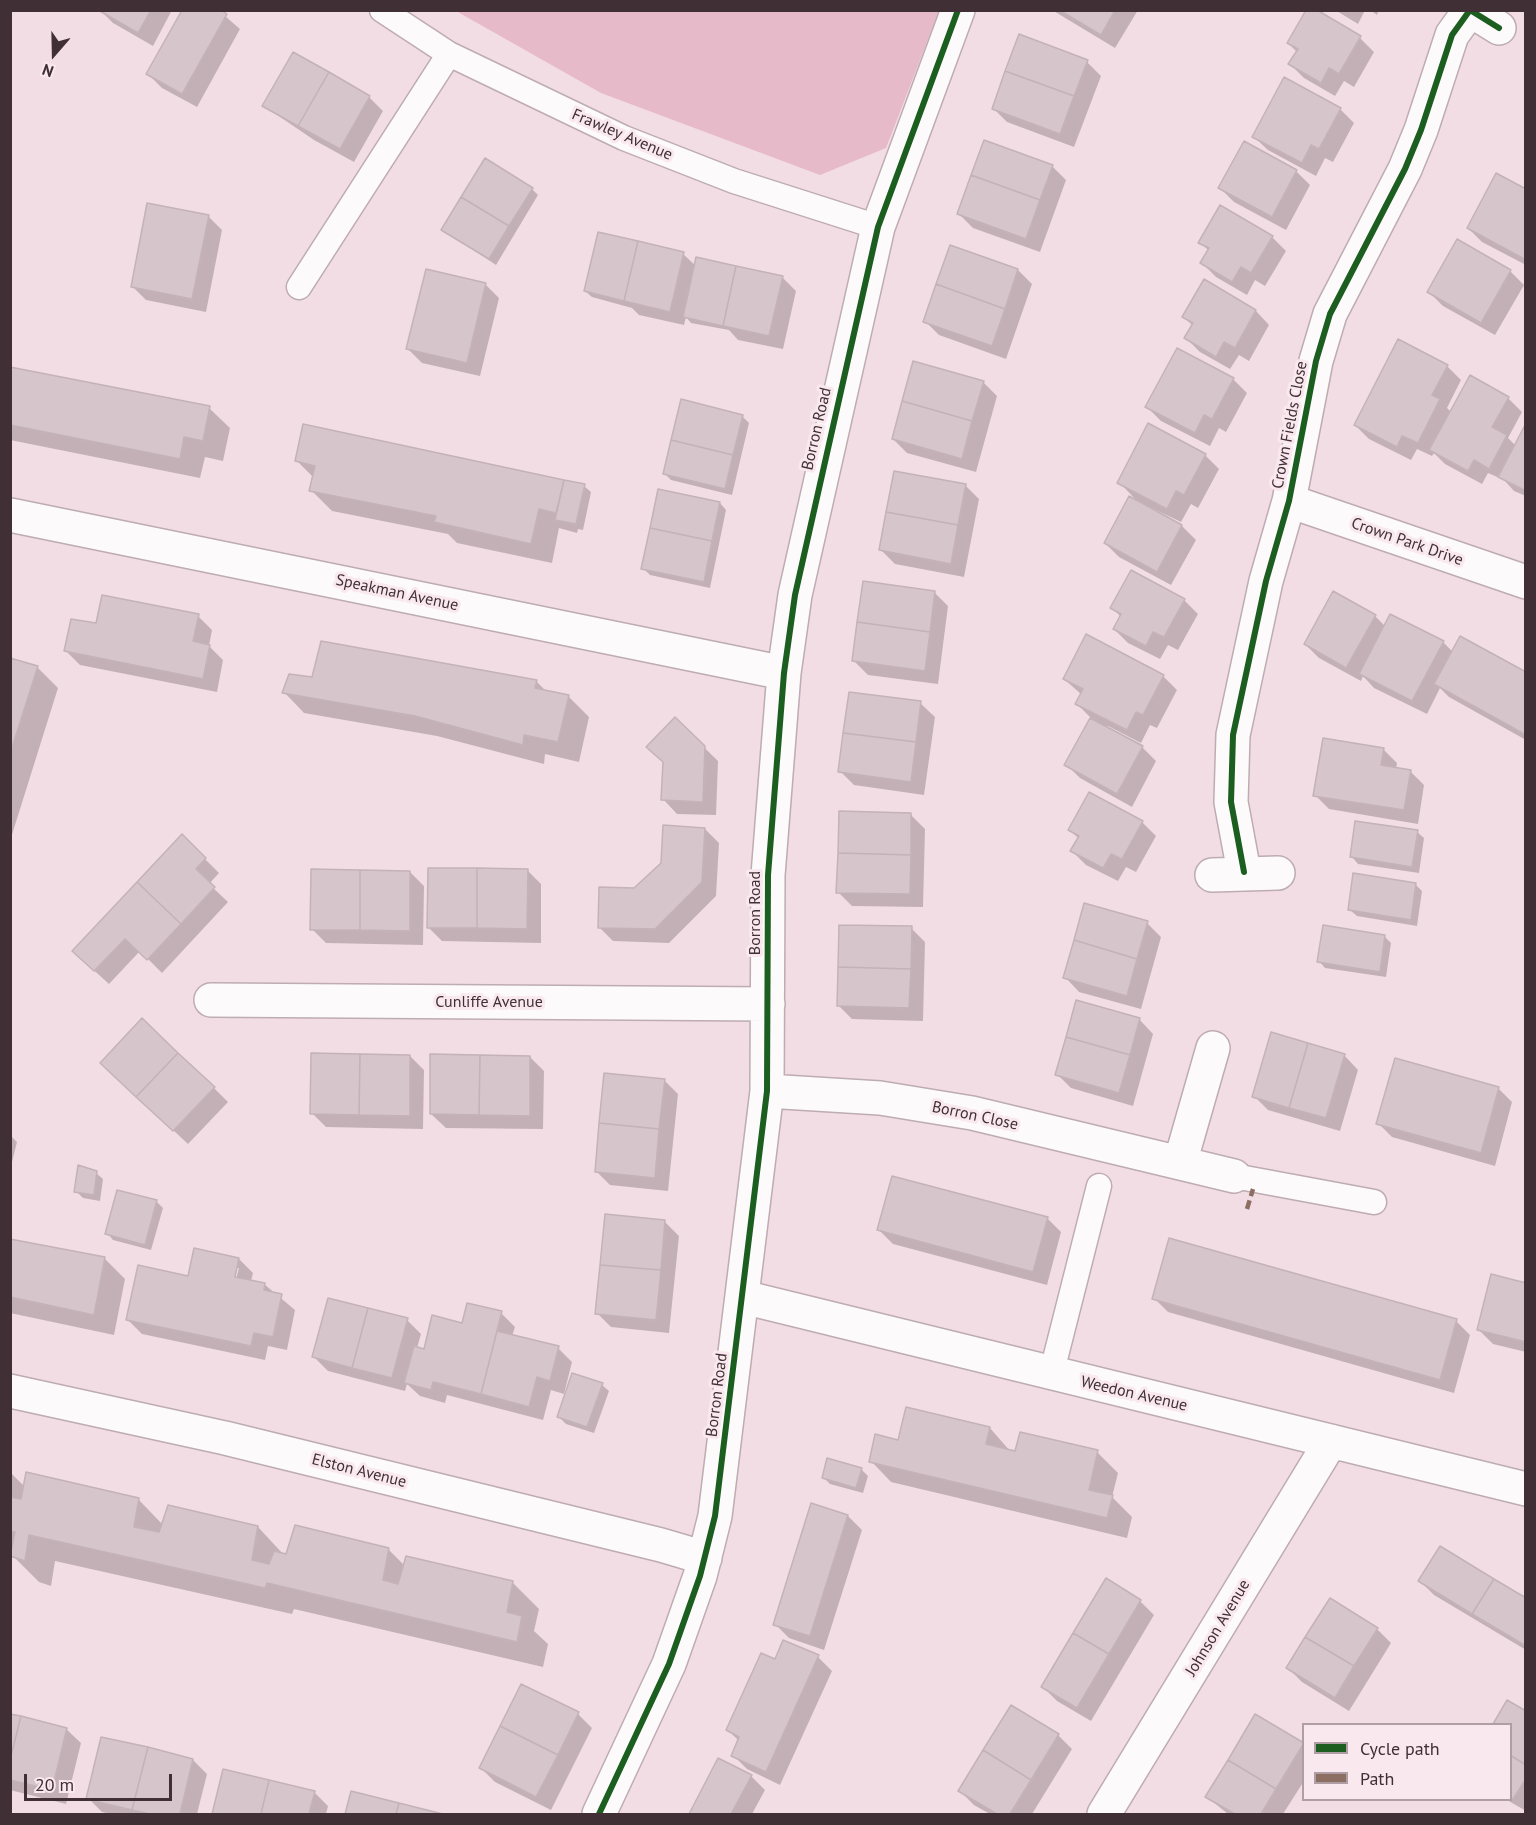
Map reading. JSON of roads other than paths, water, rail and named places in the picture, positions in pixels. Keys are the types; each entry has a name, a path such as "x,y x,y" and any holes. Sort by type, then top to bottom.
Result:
{"street":[{"name":"Borron Road","path":"599,1815 669,1664 705,1558 715,1516 767,1091 768,875 784,673 795,595 878,227 958,10"},
{"name":"Crown Fields Close","path":"1278,873 1228,873 1233,735 1266,580 1289,501 1316,361 1330,314 1409,159 1421,130 1452,35 1470,10 1499,28"},
{"name":"Crown Park Drive","path":"1289,501 1526,582"},
{"name":"Speakman Avenue","path":"10,515 784,673"},
{"name":"Cunliffe Avenue","path":"211,1000 768,1004"},
{"path":"1180,1163 1214,1048"},
{"name":"Borron Close","path":"767,1091 880,1098 972,1113 1234,1176"},
{"name":"Weedon Avenue","path":"743,1297 1051,1375 1526,1489"},
{"name":"Elston Avenue","path":"10,1391 236,1441 661,1545 705,1558"},
{"name":"Johnson Avenue","path":"1104,1815 1331,1441"}],"lane":[{"name":"Frawley Avenue","path":"381,10 449,54 624,138 734,181 878,227"},
{"path":"299,286 449,54"},
{"name":"Borron Close","path":"1234,1176 1374,1202"},
{"path":"1051,1375 1098,1186"}]}
